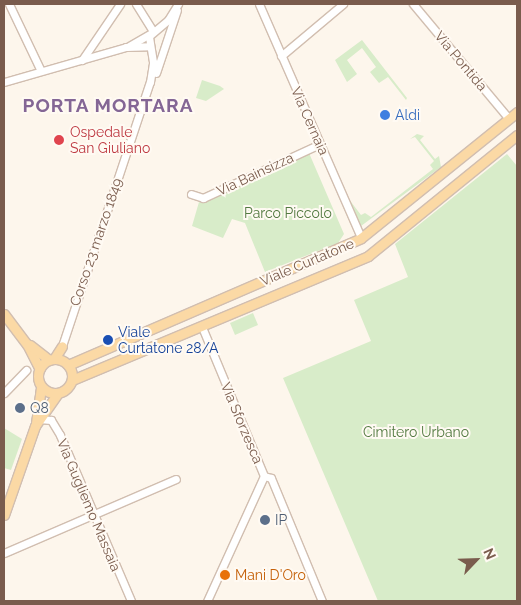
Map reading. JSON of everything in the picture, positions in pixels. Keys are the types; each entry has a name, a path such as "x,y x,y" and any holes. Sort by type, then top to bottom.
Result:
{"main road":[{"name":"Viale Curtatone","path":"58,361 361,238 517,112"},
{"name":"Viale Curtatone","path":"72,380 368,256 517,135"},
{"path":"4,314 28,344 40,369 41,386 37,423 4,515"},
{"path":"28,344 58,361 72,380 67,389 58,393 48,392 41,386"},
{"path":"58,361 62,346"},
{"path":"40,369 58,361"},
{"path":"37,423 58,393"}],"street":[{"path":"9,4 41,72"},
{"path":"82,60 120,4"},
{"path":"136,4 153,32"},
{"path":"4,82 126,47 153,32 168,20 178,4"},
{"path":"166,38 178,4"},
{"name":"Via Cernaia","path":"258,4 361,238"},
{"path":"281,56 343,4"},
{"name":"Via Pontida","path":"413,4 509,119"},
{"path":"153,32 163,32 166,38"},
{"name":"Corso 23 marzo 1849","path":"150,82 153,32"},
{"name":"Corso 23 marzo 1849","path":"62,346 166,38"},
{"path":"126,47 163,47"},
{"name":"Via Bainsizza","path":"191,194 203,198 320,144"},
{"name":"Via Sforzesca","path":"202,327 264,476 207,601"},
{"path":"4,393 26,370"},
{"name":"Via Gugliemo Massaia","path":"37,423 51,420 131,601"},
{"path":"264,476 271,478 322,601"},
{"path":"4,553 176,479"}],"green space":[{"path":"362,40 407,98 406,100 388,77 379,83 370,72 376,67 362,48 347,60 357,74 347,82 335,60"},
{"path":"202,80 224,89 206,101 196,98"},
{"path":"417,134 424,136 420,140 435,159 439,156 441,167 361,226 348,198 361,215 365,213 371,217 433,169 430,165 434,161 415,137 410,139"},
{"name":"Parco Piccolo","path":"309,153 344,234 338,243 265,272 245,223 232,219 223,238 192,226 199,202 203,203"},
{"name":"Cimitero Urbano","path":"507,154 517,166 517,601 378,601 283,378 371,341 354,300 408,277 395,244"},
{"path":"253,313 258,325 235,335 230,323"},
{"path":"4,428 22,439 11,470 4,468"}],"place":[{"name":"Aldi","path":"385,115"},
{"name":"Ospedale San Giuliano","path":"59,140"},
{"name":"Viale Curtatone 28/A","path":"108,340"},
{"name":"Q8","path":"20,408"},
{"name":"IP","path":"265,520"},
{"name":"Mani D'Oro","path":"225,575"}],"district":[{"name":"PORTA MORTARA","path":"108,106"}]}
